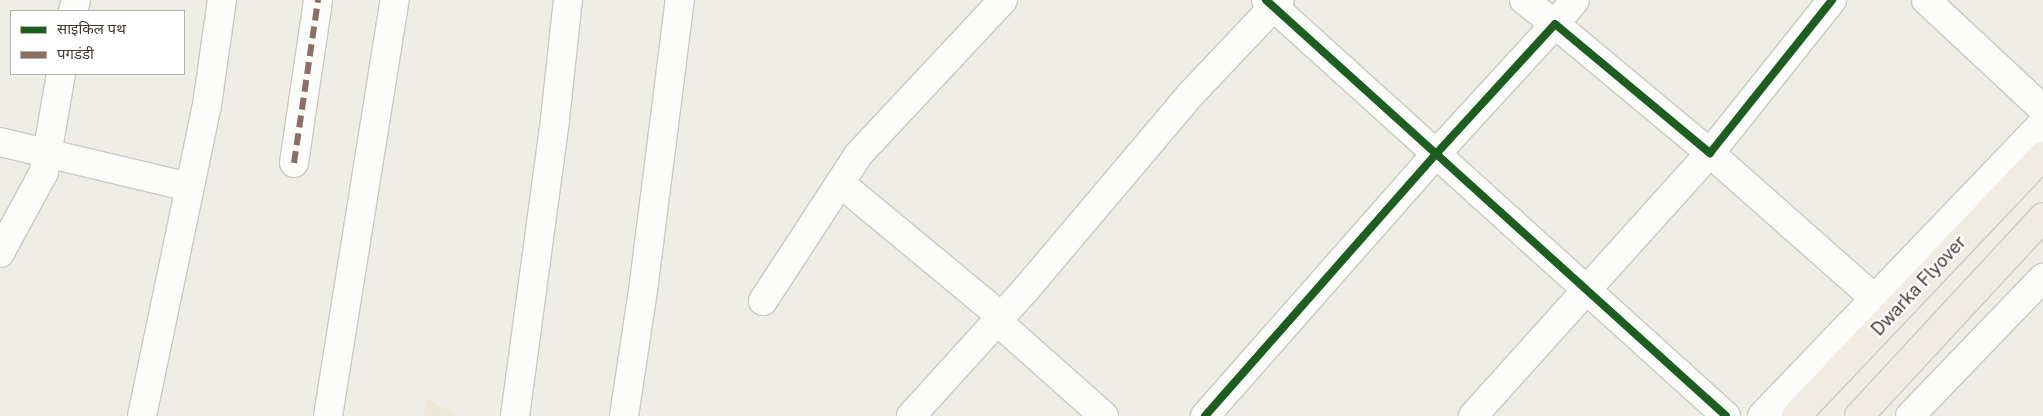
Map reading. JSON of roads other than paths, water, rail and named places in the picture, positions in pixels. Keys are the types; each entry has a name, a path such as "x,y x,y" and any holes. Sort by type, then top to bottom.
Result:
{"main road":[{"name":"Dwarka Flyover","path":"1796,416 2043,156"},
{"path":"1859,416 2043,217"}],"street":[{"path":"142,416 207,105 222,0"},
{"path":"294,163 318,0"},
{"path":"328,416 395,0"},
{"path":"515,416 568,0"},
{"path":"624,416 680,0"},
{"path":"764,301 858,155 1003,0"},
{"path":"1524,0 1710,153 1874,299"},
{"path":"1205,416 1436,154 1575,0"},
{"path":"1473,416 1585,289 1710,153 1832,0"},
{"path":"1926,0 2043,108"},
{"path":"911,416 999,318 1273,2 1436,154 1726,416"},
{"path":"0,253 44,172 62,75"},
{"path":"1762,416 2043,123"},
{"path":"0,142 189,187"},
{"path":"840,183 999,318 1104,416"},
{"path":"1910,416 2043,278"}]}
